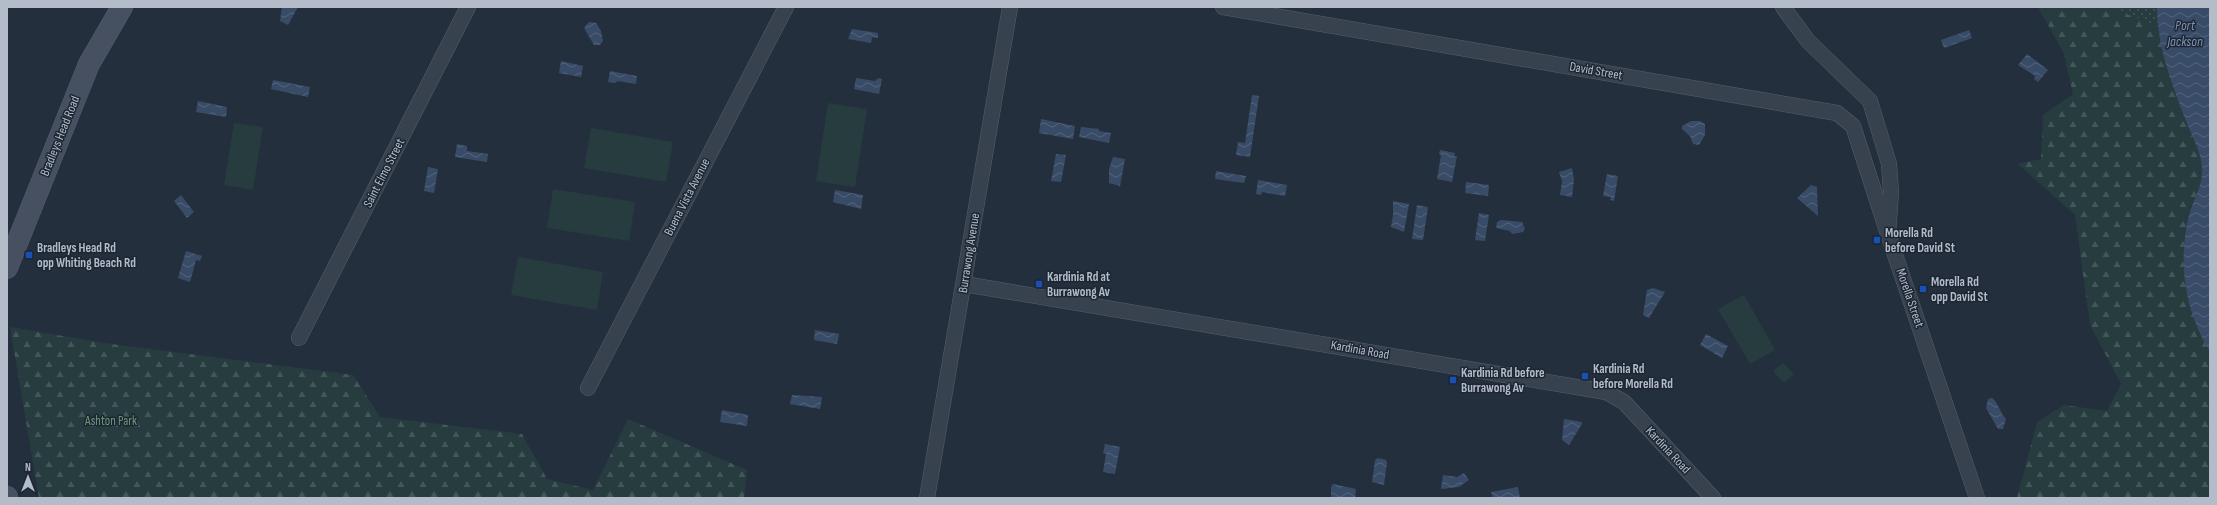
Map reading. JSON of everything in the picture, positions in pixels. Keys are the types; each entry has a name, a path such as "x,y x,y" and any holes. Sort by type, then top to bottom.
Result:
{"main road":[{"name":"Bradleys Head Road","path":"7,268 89,64 122,7"}],"street":[{"name":"Saint Elmo Street","path":"299,338 468,7"},
{"name":"Buena Vista Avenue","path":"588,388 786,7"},
{"name":"Burrawong Avenue","path":"927,498 1010,7"},
{"name":"David Street","path":"1223,7 1837,113 1853,126 1888,234"},
{"name":"Morella Street","path":"1783,7 1808,41 1870,101 1889,164 1891,192 1888,234 1977,498"},
{"name":"Kardinia Road","path":"964,284 1606,392 1624,402 1713,498"}],"green space":[{"path":"2038,7 2108,7 2158,26 2171,79 2177,97 2200,150 2203,168 2201,181 2188,218 2185,236 2184,270 2186,287 2195,320 2210,352 2210,498 2017,498 2037,422 2064,405 2107,411 2121,384 2090,325 2075,215 2018,164 2041,159 2043,115 2073,94 2064,54"},
{"path":"2108,7 2157,7 2158,26"},
{"path":"828,103 867,109 855,187 816,181"},
{"path":"234,123 263,127 253,190 224,185"},
{"path":"591,128 673,142 666,182 584,168"},
{"path":"553,189 635,202 629,241 547,228"},
{"path":"518,257 603,272 597,310 511,295"},
{"path":"1744,295 1775,350 1750,364 1718,309"},
{"name":"Ashton Park","path":"10,327 104,343 353,375 380,417 522,434 547,479 593,490 628,419 747,470 744,498 39,498"},
{"path":"1783,363 1794,374 1784,383 1773,371"}],"water":[{"path":"282,7 298,7 288,25 280,21"},
{"name":"Port Jackson","path":"2157,7 2210,7 2210,352 2194,320 2189,303 2184,269 2185,233 2189,215 2200,185 2202,166 2198,149 2186,121 2162,51"},
{"path":"589,22 596,23 601,31 603,41 600,45 594,45 584,28"},
{"path":"852,29 878,33 878,38 872,37 871,43 848,39"},
{"path":"1969,30 1972,38 1944,48 1941,40"},
{"path":"2027,54 2048,70 2038,82 2034,79 2035,76 2018,65"},
{"path":"561,61 583,66 581,77 559,73"},
{"path":"610,71 637,76 636,84 618,81 615,83 608,82"},
{"path":"856,78 875,81 878,78 882,79 879,94 854,89"},
{"path":"273,80 310,87 308,97 271,89"},
{"path":"1252,95 1259,96 1250,157 1236,155 1238,142 1245,143"},
{"path":"198,101 227,107 226,117 196,112"},
{"path":"1041,119 1075,126 1073,139 1039,133"},
{"path":"1691,121 1700,121 1705,124 1705,135 1699,145 1693,144 1690,136 1682,129 1682,126"},
{"path":"1081,127 1099,129 1099,131 1111,133 1109,143 1079,137"},
{"path":"457,144 467,146 467,151 488,154 487,162 455,157"},
{"path":"1440,150 1455,153 1454,156 1457,156 1452,182 1437,179 1441,155 1439,154"},
{"path":"1056,154 1066,155 1061,182 1051,181"},
{"path":"1113,157 1125,159 1120,186 1109,183 1109,169"},
{"path":"428,167 438,169 434,193 424,191"},
{"path":"1572,168 1574,180 1572,197 1560,195 1562,181 1559,172"},
{"path":"1216,171 1246,176 1244,183 1215,179"},
{"path":"1607,174 1618,176 1614,201 1610,200 1611,197 1603,196"},
{"path":"1258,180 1287,185 1285,196 1262,192 1261,195 1256,194"},
{"path":"1466,182 1489,185 1488,196 1465,193"},
{"path":"1811,185 1817,187 1818,216 1797,198"},
{"path":"835,190 863,195 861,209 833,202"},
{"path":"181,195 194,212 187,218 174,201"},
{"path":"1393,201 1409,204 1404,232 1391,227"},
{"path":"1417,205 1428,207 1423,240 1412,239"},
{"path":"1479,213 1489,215 1485,241 1475,240"},
{"path":"1501,220 1522,222 1525,229 1523,232 1512,234 1510,231 1496,228 1497,222"},
{"path":"186,251 202,256 200,261 196,260 190,282 178,278"},
{"path":"1653,288 1665,292 1649,318 1643,315 1647,290"},
{"path":"815,330 839,334 837,344 814,340"},
{"path":"1706,334 1728,346 1722,358 1700,345"},
{"path":"792,395 822,397 820,409 790,404"},
{"path":"1992,398 2006,419 2003,429 1998,429 1986,408 1988,399"},
{"path":"722,410 748,415 747,426 720,422"},
{"path":"1564,419 1582,422 1569,445 1562,440"},
{"path":"1105,444 1120,447 1115,474 1103,472 1106,454 1103,453"},
{"path":"1378,458 1386,460 1387,462 1384,485 1372,482 1375,460"},
{"path":"1464,473 1469,480 1459,487 1441,489 1443,475 1457,477"},
{"path":"1333,484 1356,489 1355,498 1331,498 1331,487"},
{"path":"1518,487 1520,498 1493,498 1491,492"}],"place":[{"name":"Morella Rd before David St","path":"1877,240"},
{"name":"Bradleys Head Rd opp Whiting Beach Rd","path":"29,255"},
{"name":"Kardinia Rd at Burrawong Av","path":"1039,284"},
{"name":"Morella Rd opp David St","path":"1923,289"},
{"name":"Kardinia Rd before Morella Rd","path":"1585,376"},
{"name":"Kardinia Rd before Burrawong Av","path":"1453,380"}]}
